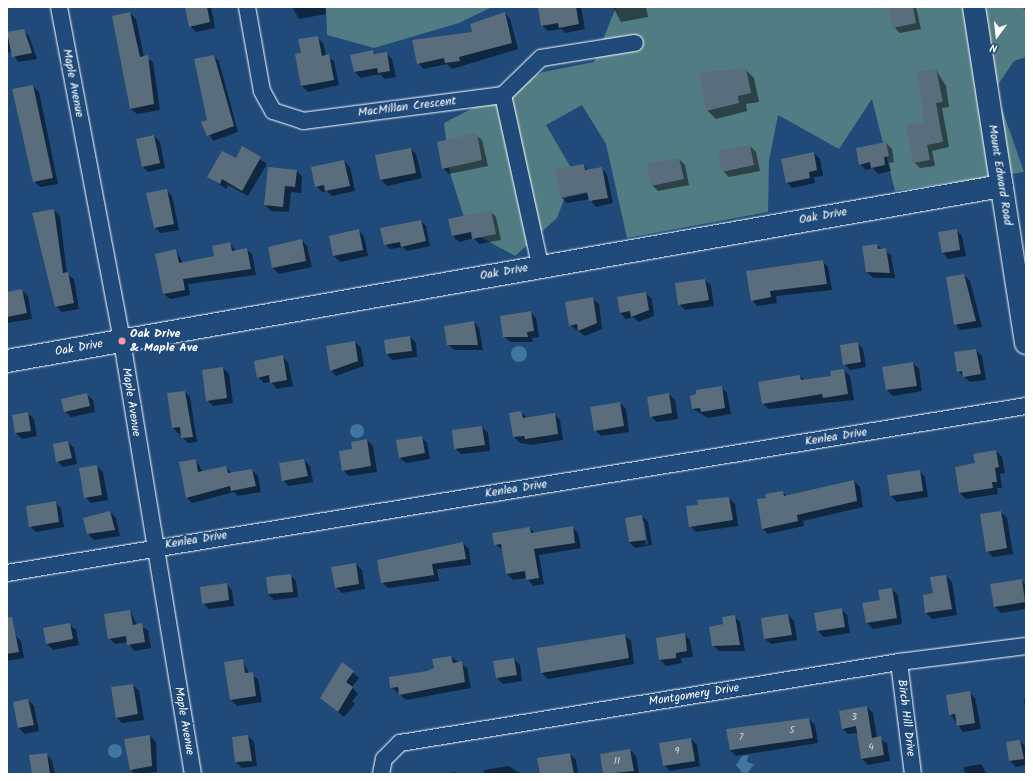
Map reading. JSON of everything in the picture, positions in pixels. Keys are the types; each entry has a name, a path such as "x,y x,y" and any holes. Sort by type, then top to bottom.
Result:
{"street":[{"name":"Maple Avenue","path":"59,7 122,341 153,547 193,774"},
{"name":"MacMillan Crescent","path":"247,7 262,91 273,111 303,121 503,95"},
{"name":"Mount Edward Road","path":"974,7 1026,343"},
{"path":"540,265 503,95 541,58 635,43"},
{"name":"Oak Drive","path":"7,361 540,265 1002,186"},
{"name":"Kenlea Drive","path":"7,573 153,547 1026,406"},
{"name":"Montgomery Drive","path":"381,774 384,759 400,743 899,662 1026,646"},
{"name":"Birch Hill Drive","path":"899,662 913,774"}],"green space":[{"path":"326,7 492,7 459,23 374,48 327,35"},
{"path":"616,7 1026,7 1026,57 1014,61 995,89 1024,172 895,191 872,99 839,149 778,115 769,161 768,212 627,238 606,144 582,105 546,125 574,173 557,218 515,256 468,230 450,173 444,123 543,72 594,62"}],"water":[{"path":"519,346 526,351 527,354 522,361 519,362 512,357 511,354 516,347"},
{"path":"354,424 360,424 364,428 364,434 360,438 354,438 350,434 350,428"},
{"path":"112,744 118,744 122,748 122,754 118,758 112,758 108,754 108,748"},
{"path":"748,755 747,762 754,764 748,773 743,774 736,765 742,756"}],"building":[{"path":"185,7 207,7 210,22 189,27"},
{"path":"538,7 576,7 579,24 559,28 558,23 541,26"},
{"path":"889,7 913,7 916,23 893,28"},
{"path":"130,12 140,57 148,55 154,104 130,109 112,16"},
{"path":"505,12 512,43 459,57 460,61 445,63 444,58 417,64 412,40 472,32 470,24"},
{"path":"24,29 32,53 12,57 7,32"},
{"path":"318,36 322,56 329,54 334,80 301,86 295,54 301,53 298,39"},
{"path":"373,50 374,54 387,52 390,71 378,73 377,68 354,72 350,55"},
{"path":"214,55 234,126 207,136 201,122 207,120 194,59"},
{"path":"746,68 751,93 738,96 739,103 706,111 699,73"},
{"path":"936,69 943,102 936,103 943,142 927,145 930,160 913,163 906,125 924,122 917,72"},
{"path":"33,85 53,178 33,182 12,89"},
{"path":"477,133 482,160 442,169 437,142"},
{"path":"154,135 160,163 142,167 136,139"},
{"path":"886,142 889,156 884,157 885,165 871,168 870,162 859,165 856,148"},
{"path":"750,145 754,165 722,172 718,151"},
{"path":"242,146 261,157 242,191 222,179 220,184 207,177 222,151 236,158"},
{"path":"411,148 416,173 380,180 375,155"},
{"path":"814,152 817,170 809,172 810,178 786,183 781,159"},
{"path":"679,158 684,179 651,186 647,164"},
{"path":"344,160 350,186 325,191 324,185 315,187 311,167"},
{"path":"584,164 585,170 602,167 608,198 589,201 587,192 560,198 555,169"},
{"path":"268,167 297,170 295,187 285,186 283,207 264,205"},
{"path":"167,189 174,224 154,228 146,193"},
{"path":"54,209 63,273 68,272 74,303 55,307 32,213"},
{"path":"491,210 496,234 472,239 471,232 452,236 448,219"},
{"path":"421,220 426,241 401,247 400,242 384,245 380,228"},
{"path":"359,229 363,250 333,256 329,236"},
{"path":"957,229 960,250 942,253 938,232"},
{"path":"302,239 306,261 272,268 268,247"},
{"path":"230,242 232,251 247,248 251,269 183,279 185,290 163,294 155,254 176,249 179,263 214,256 212,246"},
{"path":"877,244 878,249 886,248 890,273 866,272 862,246"},
{"path":"823,260 827,284 770,291 771,297 751,301 746,271"},
{"path":"964,274 976,321 954,325 946,277"},
{"path":"705,279 709,300 678,305 675,283"},
{"path":"22,289 27,313 7,317 7,292"},
{"path":"646,292 649,310 631,317 630,311 620,313 617,297"},
{"path":"593,297 597,323 578,331 577,324 569,326 565,302"},
{"path":"531,311 534,331 527,332 528,337 503,337 500,316"},
{"path":"474,321 478,345 447,345 444,326"},
{"path":"410,336 412,351 386,354 384,340"},
{"path":"355,341 358,361 330,371 326,346"},
{"path":"858,342 861,362 843,365 840,345"},
{"path":"976,349 981,374 963,377 962,371 957,372 954,352"},
{"path":"283,355 287,380 270,383 269,375 257,378 254,361"},
{"path":"913,362 917,386 886,390 882,367"},
{"path":"223,367 227,398 206,401 202,370"},
{"path":"844,369 848,394 823,398 822,394 762,404 758,382 800,375 801,380 831,376 830,371"},
{"path":"722,386 725,408 701,412 700,408 692,409 690,396 696,394 696,390"},
{"path":"185,391 193,437 181,438 180,427 172,428 167,393"},
{"path":"87,393 90,406 64,412 61,399"},
{"path":"669,393 672,413 650,417 647,397"},
{"path":"620,402 624,426 594,431 590,407"},
{"path":"521,411 523,418 555,413 558,434 525,439 524,436 513,437 509,413"},
{"path":"28,412 31,431 15,433 12,415"},
{"path":"482,426 485,445 454,449 452,430"},
{"path":"422,436 425,453 399,458 396,440"},
{"path":"367,439 371,466 342,471 339,451 352,449 351,442"},
{"path":"68,441 72,458 56,462 53,444"},
{"path":"996,450 999,467 995,468 997,482 992,482 993,488 959,493 955,467 975,463 973,454"},
{"path":"196,459 198,472 226,466 228,473 252,469 256,486 231,491 230,486 186,498 179,462"},
{"path":"304,459 308,476 282,481 279,463"},
{"path":"97,465 102,495 84,498 79,468"},
{"path":"920,470 923,491 890,496 887,475"},
{"path":"854,480 857,501 797,515 798,521 762,529 757,499 766,498 765,494 783,491 784,496"},
{"path":"729,497 733,520 689,527 686,506 698,505 697,500"},
{"path":"56,501 59,522 29,527 26,506"},
{"path":"110,511 115,530 87,534 83,518"},
{"path":"1001,511 1007,548 986,552 980,514"},
{"path":"642,515 646,540 629,542 625,518"},
{"path":"573,526 575,543 534,549 539,578 526,580 525,571 506,574 501,544 494,545 492,533 530,527 531,533"},
{"path":"463,542 466,559 432,564 434,575 381,583 377,560"},
{"path":"356,563 359,584 335,588 331,567"},
{"path":"291,574 293,592 268,594 266,577"},
{"path":"946,575 952,609 925,613 923,595 933,593 930,577"},
{"path":"1022,579 1025,602 994,607 990,584"},
{"path":"227,583 229,600 202,604 200,587"},
{"path":"892,588 897,618 866,623 862,603 880,600 878,590"},
{"path":"842,608 845,627 817,631 814,613"},
{"path":"130,610 133,625 142,623 145,642 127,645 126,636 108,639 104,614"},
{"path":"788,614 792,635 764,639 761,618"},
{"path":"735,615 740,645 712,646 709,627 723,624 722,617"},
{"path":"12,617 19,652 7,654 7,618"},
{"path":"70,623 73,639 46,644 43,628"},
{"path":"685,633 687,651 676,653 676,658 659,660 656,638"},
{"path":"625,634 629,658 541,673 537,648"},
{"path":"451,656 453,663 462,661 465,682 399,695 398,687 390,688 389,677 427,671 434,668 432,659"},
{"path":"514,658 517,675 496,678 493,661"},
{"path":"243,659 245,673 253,672 256,696 230,700 224,662"},
{"path":"342,662 354,671 346,682 353,687 338,712 320,698"},
{"path":"133,684 138,714 116,718 111,687"},
{"path":"970,691 975,723 957,726 955,714 949,715 946,695"},
{"path":"28,699 34,725 18,728 13,702"},
{"path":"867,706 872,738 881,736 884,755 861,759 856,726 842,729 839,711"},
{"path":"809,718 813,738 730,750 726,729"},
{"path":"150,735 152,766 130,770 124,739"},
{"path":"248,735 252,761 235,762 232,737"},
{"path":"691,738 695,761 663,766 659,743"},
{"path":"1020,740 1024,759 1009,761 1006,742"},
{"path":"630,749 634,771 603,774 600,754"},
{"path":"47,753 50,774 32,774 29,755"},
{"path":"570,753 574,774 540,774 537,758"}],"place":[{"name":"Oak Drive & Maple Ave","path":"122,341"}]}
